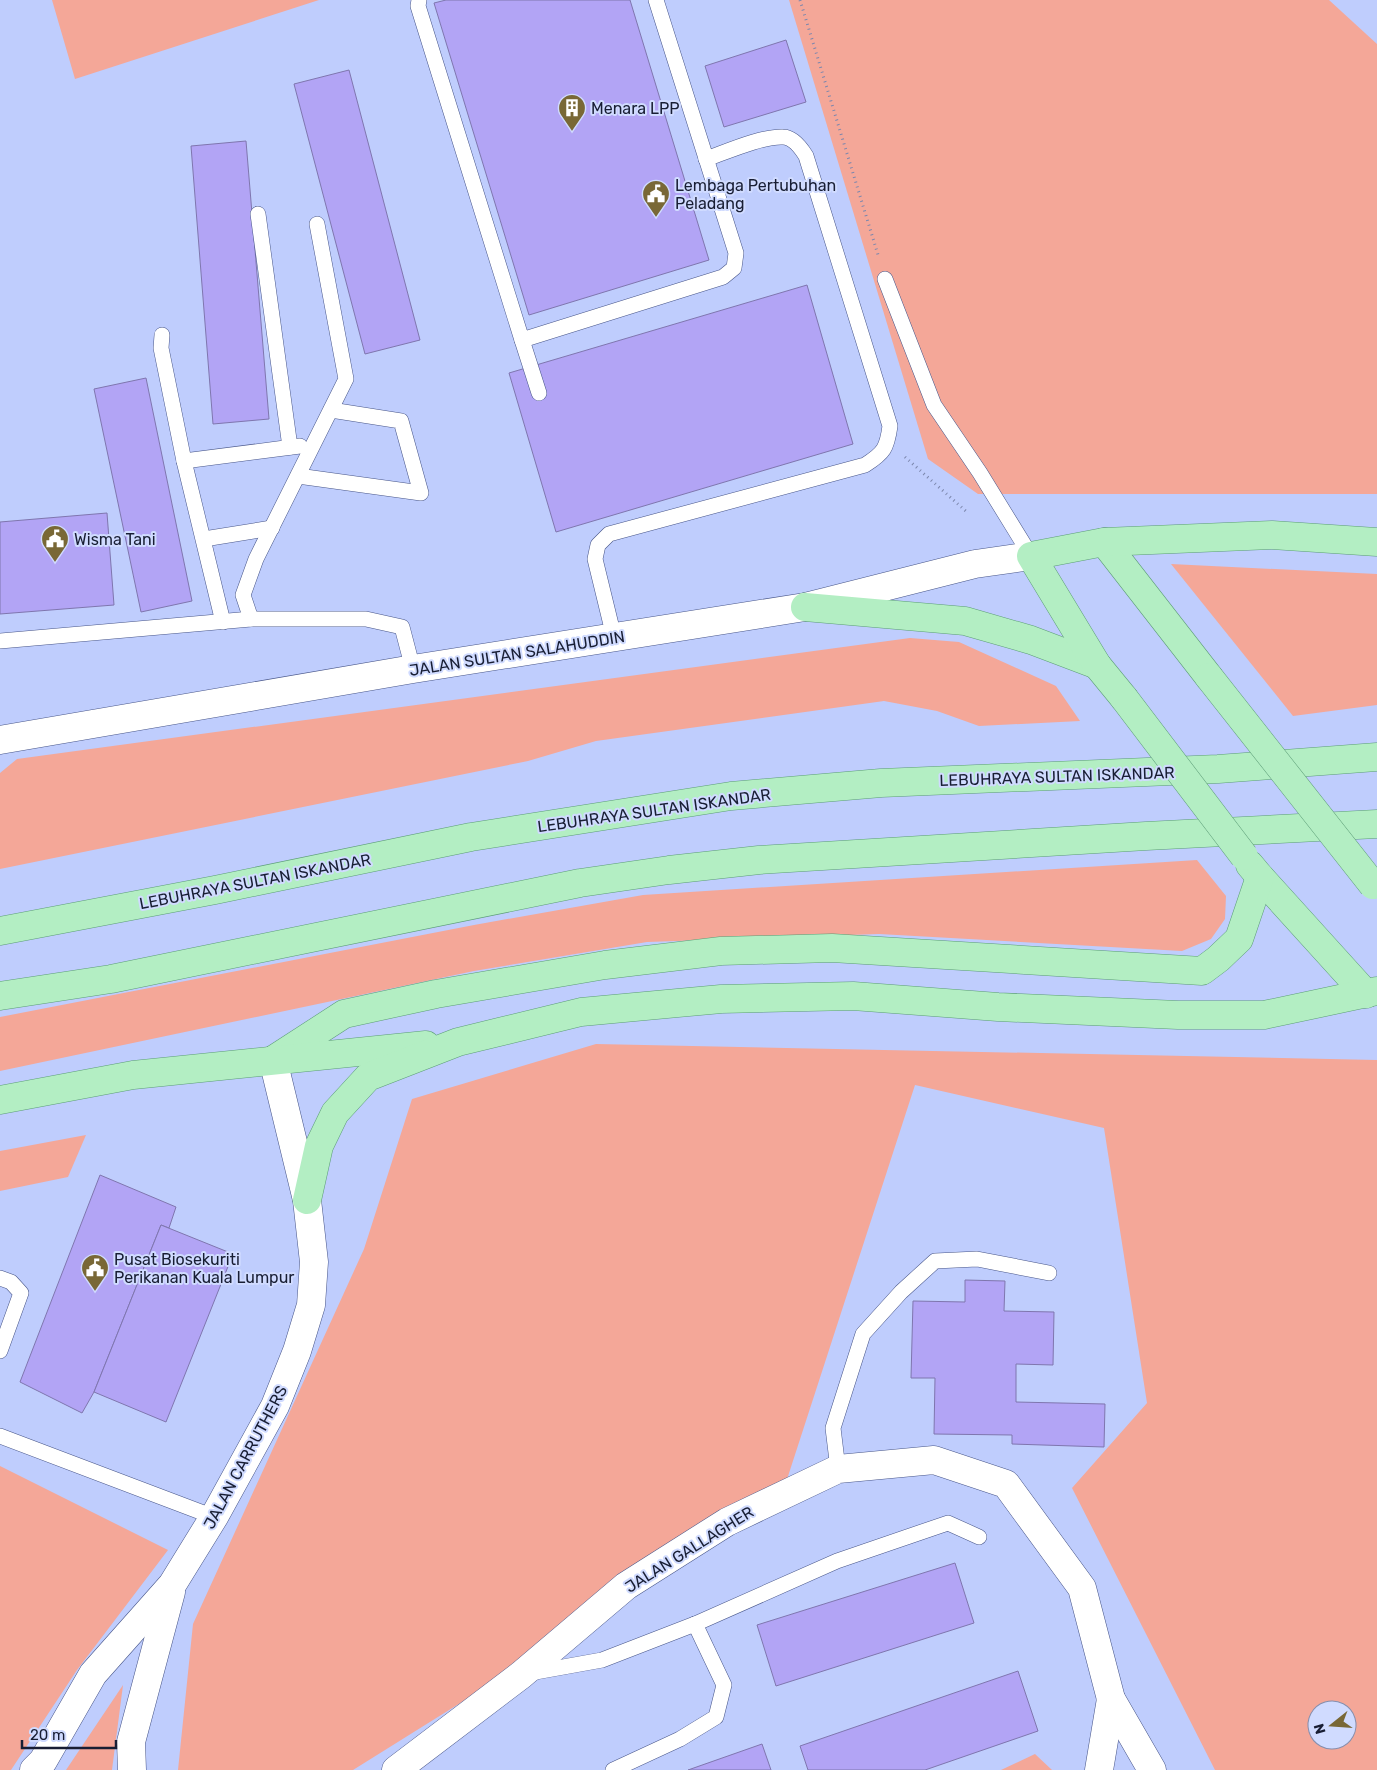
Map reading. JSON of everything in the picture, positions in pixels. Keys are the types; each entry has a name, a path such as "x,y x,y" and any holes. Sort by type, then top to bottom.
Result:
{"main road":[{"path":"1372,993 1260,877 1097,665 1031,556 1104,542 1272,535 1377,542"},
{"path":"1104,542 1375,888"},
{"path":"805,607 965,621 1030,640 1097,665"},
{"name":"LEBUHRAYA SULTAN ISKANDAR","path":"0,931 215,890 471,837 731,796 881,783 1218,769 1377,757"},
{"path":"0,996 111,979 580,883 669,870 759,860 1377,824"},
{"path":"273,1060 344,1014 436,994 605,965 721,951 832,948 1202,971 1239,939 1260,877"},
{"path":"307,1200 319,1146 335,1113 368,1077 458,1042 581,1012 720,999 853,996 998,1007 1159,1014 1264,1015 1372,993"},
{"path":"0,1100 133,1075 458,1042"}],"street":[{"name":"JALAN SULTAN SALAHUDDIN","path":"0,740 413,669 805,607 975,564 1031,556"},
{"name":"JALAN CARRUTHERS","path":"34,1770 43,1761 94,1674 172,1585 214,1517 275,1406 297,1352 311,1305 314,1262 307,1200 273,1060"},
{"name":"JALAN GALLAGHER","path":"396,1770 521,1675 626,1586 727,1522 838,1469 934,1460 1006,1484 1082,1588 1111,1699 1152,1770"},
{"name":"JALAN CARRUTHERS","path":"132,1770 131,1742 172,1585"},
{"path":"1099,1770 1111,1699"}],"lane":[{"path":"419,0 418,6 539,393"},
{"path":"522,340 723,277 734,268 736,253 656,0"},
{"path":"614,637 595,559 598,545 609,534 865,465 880,456 888,441 890,426 806,156 800,145 784,137 764,139 706,159"},
{"path":"258,214 290,447"},
{"path":"251,620 243,595 256,559 346,379 318,224"},
{"path":"885,279 934,405 980,473 1031,556"},
{"path":"162,335 161,348 184,460 224,622"},
{"path":"298,476 421,493 402,421 331,410"},
{"path":"184,460 314,444"},
{"path":"204,539 272,528"},
{"path":"0,640 251,620 366,619 402,627 413,669"},
{"path":"838,1469 833,1428 863,1334 901,1292 935,1261 977,1259 1049,1274"},
{"path":"0,1278 11,1282 20,1293 0,1351"},
{"path":"0,1436 214,1517"},
{"path":"521,1675 602,1660 695,1624 837,1561 948,1523 979,1536"},
{"path":"613,1770 680,1740 716,1717 724,1686 695,1624"}],"path":[{"path":"800,0 885,279"},
{"path":"888,441 968,513"}],"shaded area":[{"path":"52,0 319,0 75,79"},
{"path":"789,0 1329,0 1377,44 1377,494 978,494 928,459"},
{"path":"1171,564 1377,574 1377,705 1293,716"},
{"path":"910,638 959,642 1056,686 1080,721 979,726 937,711 884,701 596,741 528,761 0,869 0,773 17,759"},
{"path":"1197,860 1226,896 1225,919 1211,939 1182,951 879,934 647,942 474,971 0,1071 0,1017 474,925 643,895"},
{"path":"596,1044 1377,1060 1377,1770 1215,1770 1072,1488 1147,1403 1104,1128 915,1085 779,1504 353,1770 178,1770 193,1624 364,1249 412,1099"},
{"path":"86,1135 68,1177 0,1191 0,1151"},
{"path":"0,1466 168,1550 77,1670 11,1770 0,1770"},
{"path":"123,1685 112,1770 66,1770"},
{"path":"1035,1754 1052,1770 1001,1770"}],"building":[{"name":"Menara LPP","path":"446,0 630,0 709,260 529,315 434,3"},
{"path":"786,40 806,102 724,127 705,66"},
{"path":"349,70 420,340 365,354 294,84"},
{"path":"246,141 269,419 213,424 191,146"},
{"path":"807,285 853,444 556,532 509,373"},
{"path":"146,378 192,601 141,612 94,389"},
{"name":"Wisma Tani","path":"107,513 114,605 0,614 0,522"},
{"path":"100,1175 176,1207 169,1228 161,1225 94,1392 82,1413 20,1382"},
{"path":"161,1225 233,1254 166,1422 94,1392"},
{"path":"965,1280 1005,1281 1004,1311 1054,1312 1053,1365 1016,1364 1016,1402 1105,1404 1104,1447 1012,1444 1012,1435 934,1434 935,1378 911,1378 913,1301 965,1302"},
{"path":"955,1563 974,1623 776,1686 757,1625"},
{"path":"1018,1671 1038,1731 925,1770 808,1770 800,1746"},
{"path":"762,1744 771,1770 688,1770"}],"place":[{"name":"Menara LPP","path":"572,132"},
{"name":"Lembaga Pertubuhan Peladang","path":"656,218"},
{"name":"Wisma Tani","path":"55,563"},
{"name":"Pusat Biosekuriti Perikanan Kuala Lumpur","path":"95,1292"}]}
